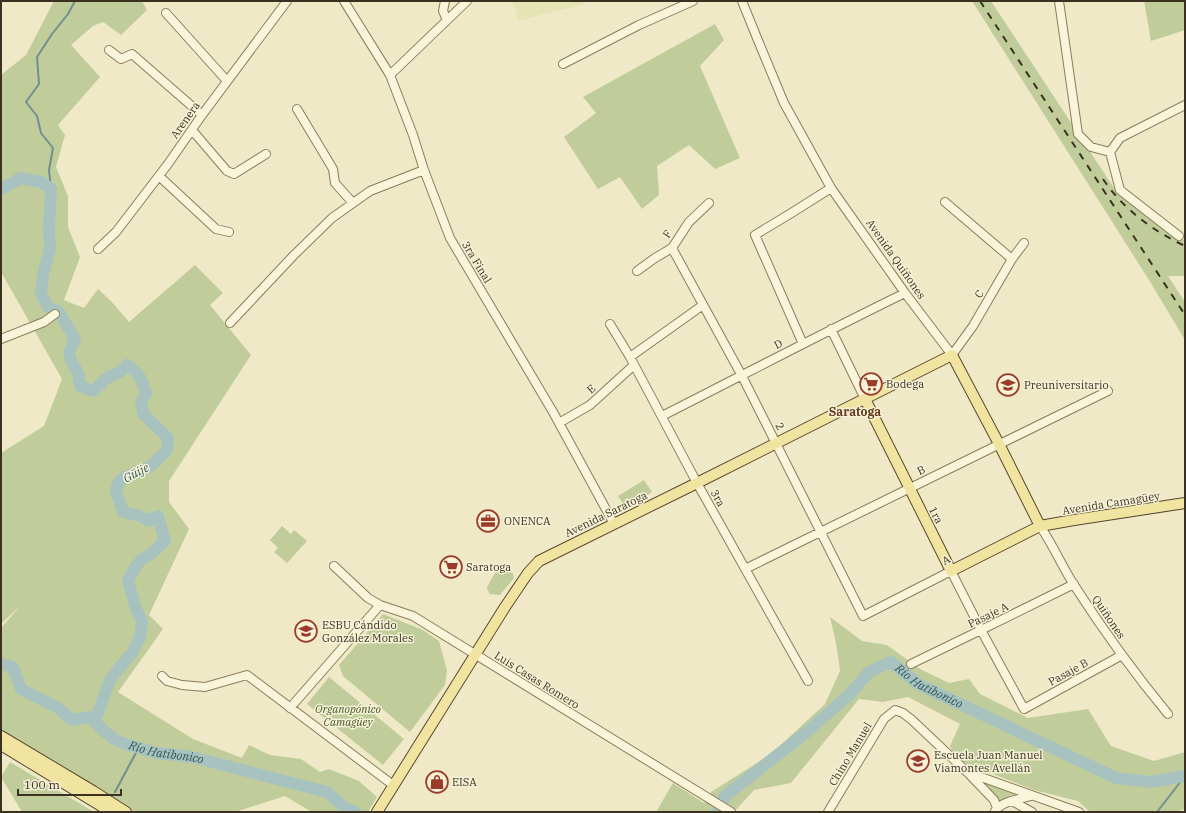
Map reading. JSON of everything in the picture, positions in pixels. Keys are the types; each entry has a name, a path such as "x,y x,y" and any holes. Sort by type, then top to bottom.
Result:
{"main road":[{"name":"Avenida Saratoga","path":"378,810 528,573 539,561 952,355"},
{"name":"Avenida Quiñones","path":"952,355 1040,526"},
{"name":"1ra","path":"865,399 951,571"},
{"name":"Avenida Camagüey","path":"1040,526 1185,504"},
{"name":"A","path":"951,571 1040,526"},
{"path":"4,742 111,812"},
{"path":"4,742 93,791 126,812"}],"street":[{"name":"Arenera","path":"98,249 116,232 159,176 202,115 287,1"},
{"name":"3ra Final","path":"344,1 390,75 450,238 559,423 614,524"},
{"path":"445,1 443,11 447,20"},
{"path":"390,75 466,1"},
{"path":"563,64 639,25 692,1"},
{"name":"Avenida Quiñones","path":"742,1 784,102 831,188 905,293 952,355"},
{"path":"1058,1 1078,134 1091,147 1110,152"},
{"path":"166,13 227,81"},
{"path":"109,50 121,59 132,54 202,115"},
{"path":"1110,152 1120,138 1185,104"},
{"path":"297,109 333,169 335,183 353,203"},
{"path":"192,130 227,170 234,174 266,154"},
{"path":"1110,152 1120,190 1179,236"},
{"path":"230,323 294,255 332,218 370,191 424,170"},
{"path":"159,176 216,229 229,232"},
{"path":"803,344 755,236 831,188"},
{"path":"945,202 1012,260"},
{"name":"F","path":"637,271 672,248 689,222 709,203"},
{"name":"C","path":"952,355 974,326 1012,260 1024,244"},
{"name":"2","path":"672,248 742,376 863,616"},
{"name":"D","path":"662,416 831,329 905,293"},
{"path":"630,358 703,305"},
{"path":"1,339 44,322 55,314"},
{"name":"3ra","path":"610,324 808,682"},
{"name":"1ra","path":"831,329 865,399"},
{"name":"E","path":"559,423 590,405 634,365"},
{"name":"B","path":"745,570 1108,391"},
{"name":"Quiñones","path":"1040,526 1074,584 1122,655 1168,714"},
{"name":"Luis Casas Romero","path":"334,566 368,598 380,605 413,616 729,811"},
{"name":"1ra","path":"951,571 1024,709"},
{"name":"A","path":"863,616 951,571"},
{"name":"Pasaje A","path":"911,664 1074,584"},
{"path":"290,708 380,605"},
{"name":"Pasaje B","path":"1024,709 1122,655"},
{"path":"162,676 167,680 182,685 205,688 247,675 393,785"},
{"name":"Chino Manuel","path":"828,812 884,719 896,710 912,720 967,772"},
{"path":"967,772 1079,812"},
{"path":"967,772 994,800 996,810 1012,801 1032,796"},
{"path":"1012,801 1032,812"}],"green space":[{"path":"54,1 142,1 147,10 121,35 103,22 93,26 71,45 100,77 58,125 65,135 56,167 68,196 68,227 80,257 64,300 84,308 98,289 111,301 129,322 195,265 223,293 210,305 251,355 169,481 169,502 189,529 149,615 163,629 118,692 193,739 242,758 249,745 270,755 301,759 320,772 329,769 359,781 377,797 368,812 312,812 285,796 235,812 135,812 1,729 1,628 20,606 1,624 1,453 44,426 62,379 1,272 1,75 26,55"},
{"path":"513,1 583,1 584,4 518,21"},
{"path":"972,1 991,1 1114,188 1185,241 1185,276 1168,276 1185,302 1185,340 1149,280"},
{"path":"1144,1 1185,1 1185,30 1151,41"},
{"path":"715,24 724,40 700,66 740,158 715,169 689,145 657,166 659,195 642,209 620,177 598,189 564,137 596,113 583,97"},
{"path":"644,480 652,492 626,509 618,496"},
{"path":"282,526 291,534 294,530 307,541 287,563 274,552 278,548 270,540"},
{"path":"502,564 511,569 514,578 500,595 490,594 487,587 499,566"},
{"path":"383,614 423,630 439,641 447,670 445,685 410,732 343,676 339,665"},
{"path":"830,617 862,641 887,645 920,669 949,683 969,679 980,694 1028,718 1088,709 1111,746 1154,761 1185,752 1185,809 1176,812 1090,812 1078,801 1034,790 957,760 950,746 960,724 908,697 883,702 859,699 791,783 754,790 734,812 656,812 673,783 704,803 711,792 771,754 825,704 840,671"},
{"name":"Organopónico Camagüey","path":"329,677 404,739 383,765 307,704"},
{"path":"10,762 94,812 22,812 1,777"},
{"path":"979,781 1021,795 1000,802"}],"waterway":[{"path":"51,189 49,170 53,148 41,133 37,116 26,102 39,84 37,57 52,34 68,14 75,1"},
{"name":"Güije","path":"1,189 21,178 41,182 51,189 49,229 50,248 43,275 41,293 48,307 59,312 75,339 69,352 71,360 78,373 80,386 93,391 105,379 120,372 127,365 135,371 141,380 146,393 141,402 144,415 168,439 167,450 151,466 123,478 117,485 116,491 123,512 140,516 149,521 158,516 165,541 152,553 141,560 132,572 128,581 136,609 142,621 140,638 132,653 110,680 95,721"},
{"name":"Río Hatibonico","path":"717,812 725,796 809,730 849,695 869,672 891,662 918,684 1116,778 1151,782 1185,776"},
{"name":"Río Hatibonico","path":"1,664 13,667 21,689 58,708 72,720 90,717 104,731 122,743 157,753 192,757 327,792 345,808 355,812"},
{"path":"115,792 139,747"},
{"path":"1157,812 1185,776"}],"railway":[{"path":"980,1 1185,315"},
{"path":"1103,179 1120,200 1140,218 1150,226 1185,246"}],"place":[{"name":"Bodega","path":"871,384"},
{"name":"Preuniversitario","path":"1008,385"},
{"name":"ONENCA","path":"488,521"},
{"name":"Saratoga","path":"451,567"},
{"name":"ESBU Cándido González Morales","path":"306,631"},
{"name":"Escuela Juan Manuel Viamontes Avellán","path":"918,761"},
{"name":"EISA","path":"437,782"}],"district":[{"name":"Saratoga","path":"855,412"}]}
